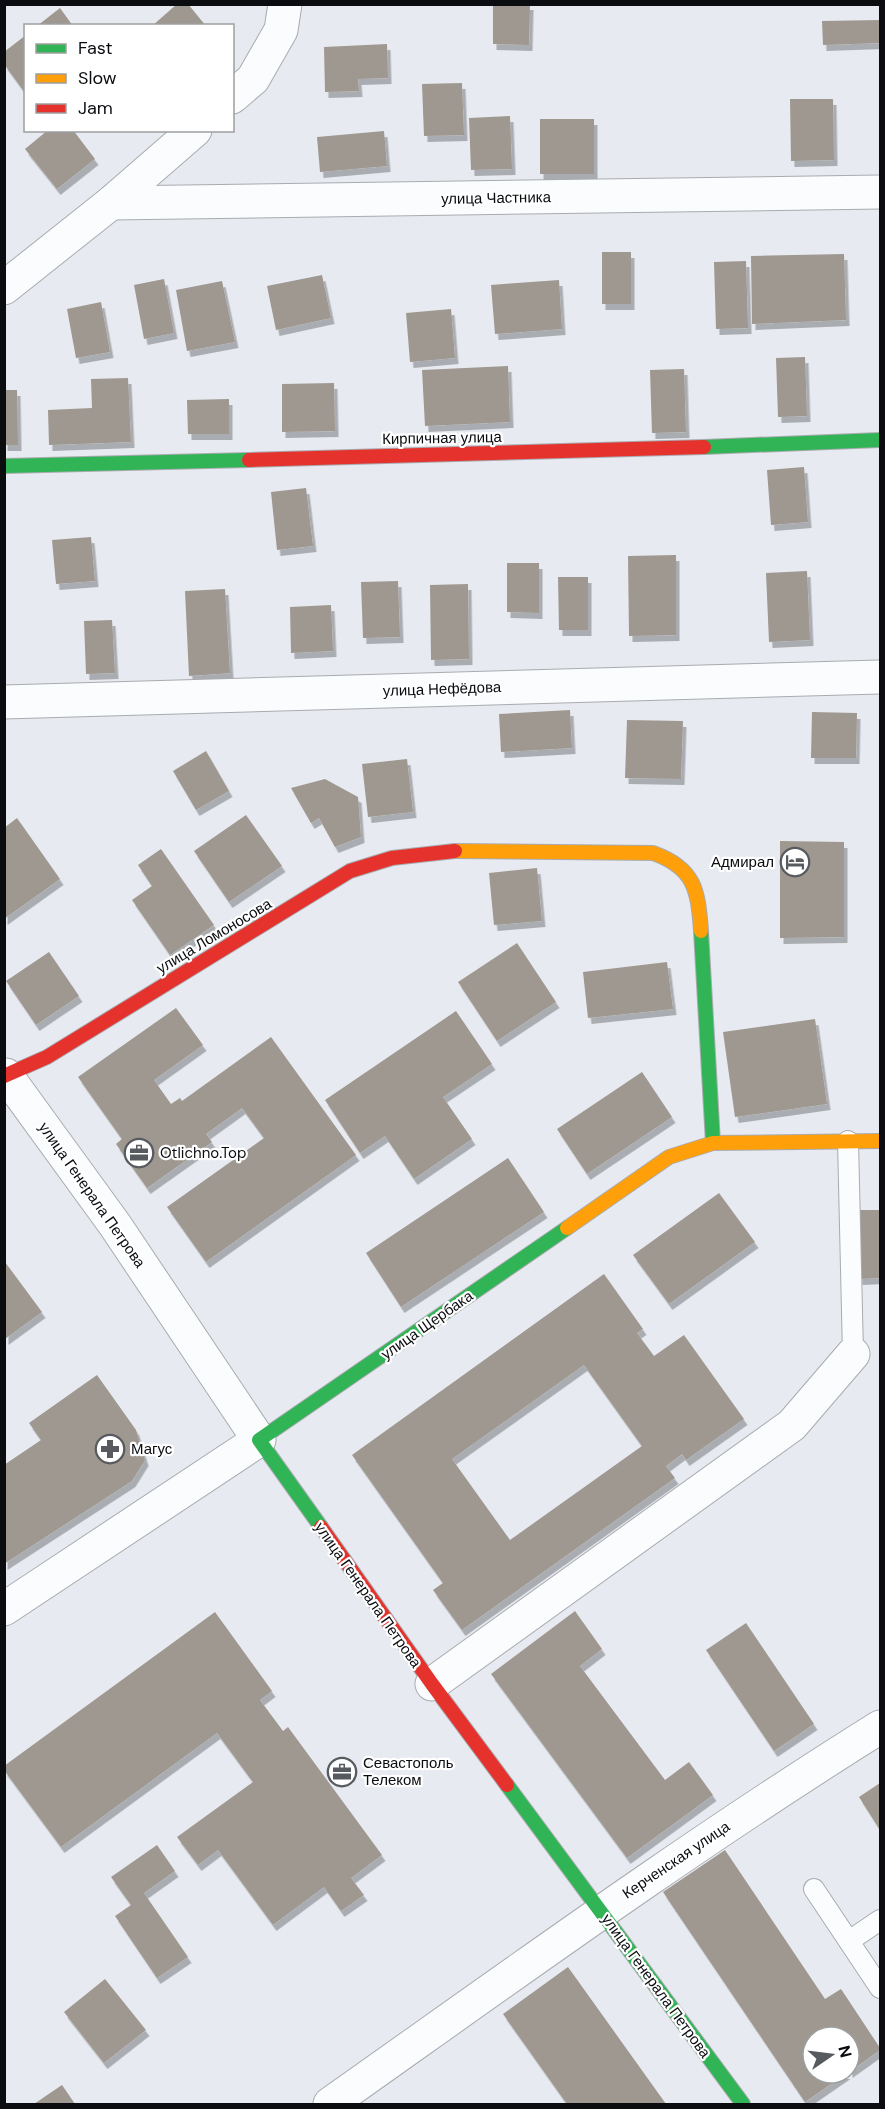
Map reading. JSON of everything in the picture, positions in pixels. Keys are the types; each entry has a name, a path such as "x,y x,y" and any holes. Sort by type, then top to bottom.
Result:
{"street":[{"path":"234,95 253,79 281,30 285,4"},
{"path":"4,288 111,203 193,132"},
{"name":"улица Частника","path":"111,203 880,192"},
{"name":"Кирпичная улица","path":"4,466 630,450 880,440"},
{"name":"улица Нефёдова","path":"4,702 880,677"},
{"name":"улица Ломоносова","path":"5,1075 47,1057 350,871 392,858 450,851 653,853 670,858 684,869 694,884 699,901 713,1143"},
{"name":"улица Генерала Петрова","path":"5,1075 115,1225 259,1440 432,1684 743,2104"},
{"name":"улица Щербака","path":"4,1609 259,1440 669,1157 713,1143 880,1140"},
{"path":"432,1684 792,1425 853,1354"},
{"name":"Керченская улица","path":"330,2104 602,1911 786,1786 880,1727"}],"lane":[{"path":"848,1141 853,1354"},
{"path":"814,1889 880,1988"},
{"path":"849,1941 880,1920"}],"building":[{"path":"177,4 188,4 204,24 154,24"},
{"path":"493,4 530,4 529,45 493,44"},
{"path":"60,8 72,24 40,24"},
{"path":"880,20 880,43 823,45 822,21"},
{"path":"24,37 24,91 4,64 4,52"},
{"path":"387,44 388,78 358,79 359,91 325,92 324,47"},
{"path":"462,83 464,135 424,136 422,84"},
{"path":"790,99 833,99 834,160 791,161"},
{"path":"510,116 512,169 471,170 469,118"},
{"path":"540,119 594,119 594,174 540,174"},
{"path":"384,131 387,166 320,172 317,137"},
{"path":"46,132 75,132 95,159 57,189 25,149"},
{"path":"602,252 631,252 631,304 602,304"},
{"path":"844,254 846,320 752,324 751,256"},
{"path":"746,261 748,328 716,329 714,262"},
{"path":"322,275 331,318 276,330 267,286"},
{"path":"164,279 174,333 144,339 134,285"},
{"path":"559,280 562,329 495,334 491,285"},
{"path":"222,281 235,342 187,351 176,290"},
{"path":"101,302 110,352 76,358 67,309"},
{"path":"451,309 455,358 410,362 406,313"},
{"path":"805,357 807,416 778,417 776,358"},
{"path":"508,366 510,422 425,426 422,370"},
{"path":"684,369 686,432 652,433 650,370"},
{"path":"128,378 131,442 49,445 48,410 92,408 91,379"},
{"path":"334,383 335,431 282,432 282,384"},
{"path":"4,390 17,390 18,445 4,445"},
{"path":"229,399 229,434 188,434 187,400"},
{"path":"804,467 808,522 771,525 767,470"},
{"path":"306,488 313,546 277,550 271,492"},
{"path":"91,537 95,581 56,584 52,540"},
{"path":"676,555 676,635 629,636 628,556"},
{"path":"507,563 539,563 539,613 507,612"},
{"path":"807,571 810,640 769,642 766,573"},
{"path":"558,577 588,577 588,630 559,630"},
{"path":"398,581 400,637 363,638 361,582"},
{"path":"468,584 469,659 431,660 430,585"},
{"path":"225,589 230,673 189,676 185,591"},
{"path":"331,605 333,651 291,653 290,607"},
{"path":"112,620 115,673 86,674 84,621"},
{"path":"570,710 572,748 501,752 499,714"},
{"path":"812,712 857,713 856,758 811,758"},
{"path":"627,720 683,721 681,779 625,778"},
{"path":"206,751 229,791 196,810 173,771"},
{"path":"407,759 413,812 368,817 362,764"},
{"path":"325,779 358,797 361,837 335,847 319,818 311,823 291,788"},
{"path":"246,815 282,866 229,902 194,851"},
{"path":"17,818 60,879 4,919 4,828"},
{"path":"780,841 844,842 844,937 780,938"},
{"path":"161,849 214,925 170,955 132,900 152,886 138,865"},
{"path":"537,868 542,921 494,925 489,873"},
{"path":"517,943 556,1002 497,1041 458,982"},
{"path":"49,952 79,996 36,1025 6,981"},
{"path":"667,962 673,1009 588,1018 583,972"},
{"path":"176,1008 203,1045 154,1080 171,1104 180,1098 182,1101 271,1037 356,1155 206,1262 167,1207 264,1138 242,1108 206,1134 212,1142 147,1188 116,1144 122,1139 78,1077"},
{"path":"456,1011 492,1064 443,1097 472,1139 414,1179 385,1136 360,1153 325,1100"},
{"path":"815,1019 827,1104 735,1117 723,1032"},
{"path":"642,1072 672,1117 587,1174 557,1129"},
{"path":"508,1158 544,1212 401,1307 366,1253"},
{"path":"719,1193 755,1242 669,1304 633,1255"},
{"path":"857,1210 880,1210 880,1278 859,1279"},
{"path":"5,1262 42,1312 5,1339"},
{"path":"604,1274 643,1329 637,1333 654,1356 684,1335 744,1419 686,1460 682,1454 666,1466 675,1478 462,1630 433,1590 443,1583 352,1455","holes":["584,1365 642,1446 510,1540 452,1459"]},
{"path":"97,1375 136,1430 145,1460 132,1481 4,1564 4,1465 41,1440 29,1423"},
{"path":"575,1611 602,1649 580,1666 665,1780 689,1762 713,1795 627,1858 491,1674"},
{"path":"215,1612 272,1691 260,1700 283,1731 288,1727 382,1855 351,1878 364,1895 341,1911 324,1887 273,1925 218,1850 198,1865 177,1837 253,1782 217,1733 61,1847 4,1770 4,1766"},
{"path":"746,1623 814,1724 774,1751 706,1650"},
{"path":"880,1783 880,1830 859,1797"},
{"path":"157,1845 175,1871 144,1893 188,1957 157,1978 115,1916 131,1905 111,1877"},
{"path":"725,1850 825,1999 841,1989 880,2050 861,2063 861,2025 801,2025 801,2085 830,2085 805,2102 663,1892"},
{"path":"568,1967 666,2104 567,2104 503,2014"},
{"path":"105,1979 146,2030 104,2063 64,2012"},
{"path":"62,2085 75,2104 34,2104"}],"traffic: fast":[{"path":"704,447 880,440"},
{"path":"4,466 249,460"},
{"path":"701,931 713,1143"},
{"path":"321,1527 259,1440 567,1228"},
{"path":"507,1785 743,2104"}],"traffic: slow":[{"path":"455,851 653,853 678,866 692,882 696,892 701,931"},
{"path":"567,1228 669,1157 713,1143 880,1141"}],"traffic: jam":[{"path":"249,460 704,447"},
{"path":"4,1076 47,1057 350,871 392,858 455,851"},
{"path":"321,1527 507,1785"}],"place":[{"name":"Адмирал","path":"795,862"},
{"name":"Otlichno.Top","path":"139,1153"},
{"name":"Магус","path":"110,1449"},
{"name":"Севастополь Телеком","path":"342,1772"}]}
